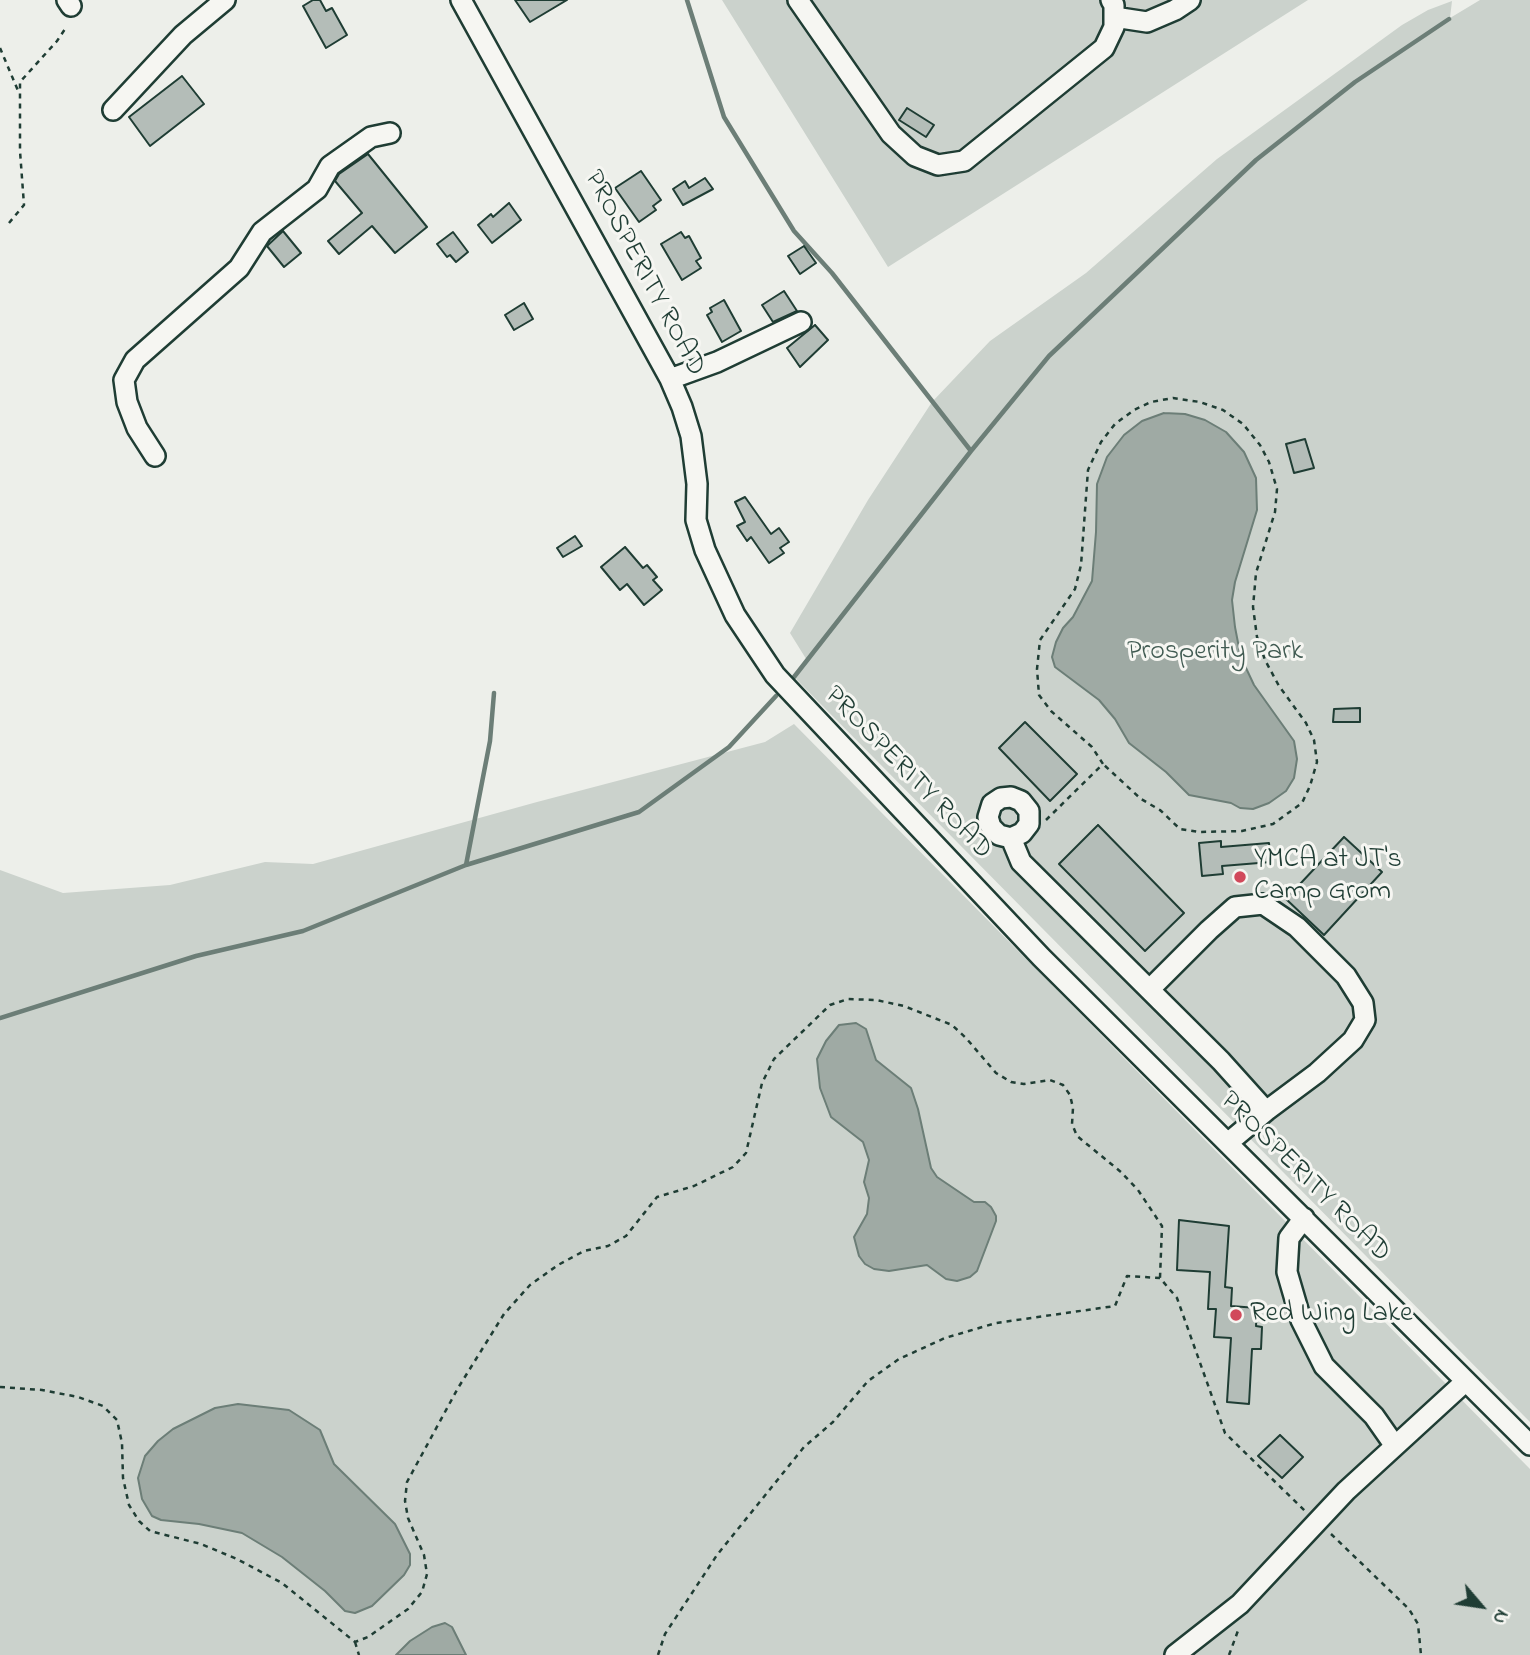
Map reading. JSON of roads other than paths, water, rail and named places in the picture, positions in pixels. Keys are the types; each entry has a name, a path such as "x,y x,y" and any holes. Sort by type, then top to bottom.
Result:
{"street":[{"path":"113,110 183,35 225,0"},
{"name":"PROSPERITY ROAD","path":"461,0 670,379 691,436 697,484 696,520 705,550 735,615 775,675 1041,957 1530,1445"},
{"path":"798,0 891,134 915,156 938,165 964,161 1104,48 1114,27 1113,8 1147,22 1164,8 1190,0"},
{"path":"155,456 137,428 127,402 124,380 135,360 239,268 261,232 317,189 330,166 371,137 390,133"},
{"path":"670,379 717,362 801,322"},
{"path":"1012,797 1021,801 1029,811 1029,824 1022,833 1011,838 999,835 990,827 988,817 992,804 1001,798 1012,797"},
{"path":"1011,838 1021,862 1150,989 1266,1111"},
{"path":"1150,989 1235,907 1264,904 1297,927 1346,976 1363,1003 1365,1020 1353,1040 1317,1073 1228,1142"},
{"path":"1304,1218 1289,1238 1287,1272 1301,1320 1324,1366 1374,1416 1395,1446"},
{"path":"1175,1655 1240,1604 1346,1491 1466,1381"}],"waterway":[{"path":"687,0 724,117 794,231 832,273 971,451"},
{"path":"794,677 1049,356 1256,160 1355,82 1449,19"},
{"path":"466,865 490,741 494,693"},
{"path":"0,1018 196,956 303,931 466,865 639,812 729,747 776,696"}],"place":[{"name":"YMCA at JT's Camp Grom","path":"1240,877"},
{"name":"Red Wing Lake","path":"1236,1315"}],"park label":[{"name":"Prosperity Park","path":"1215,653"}]}
